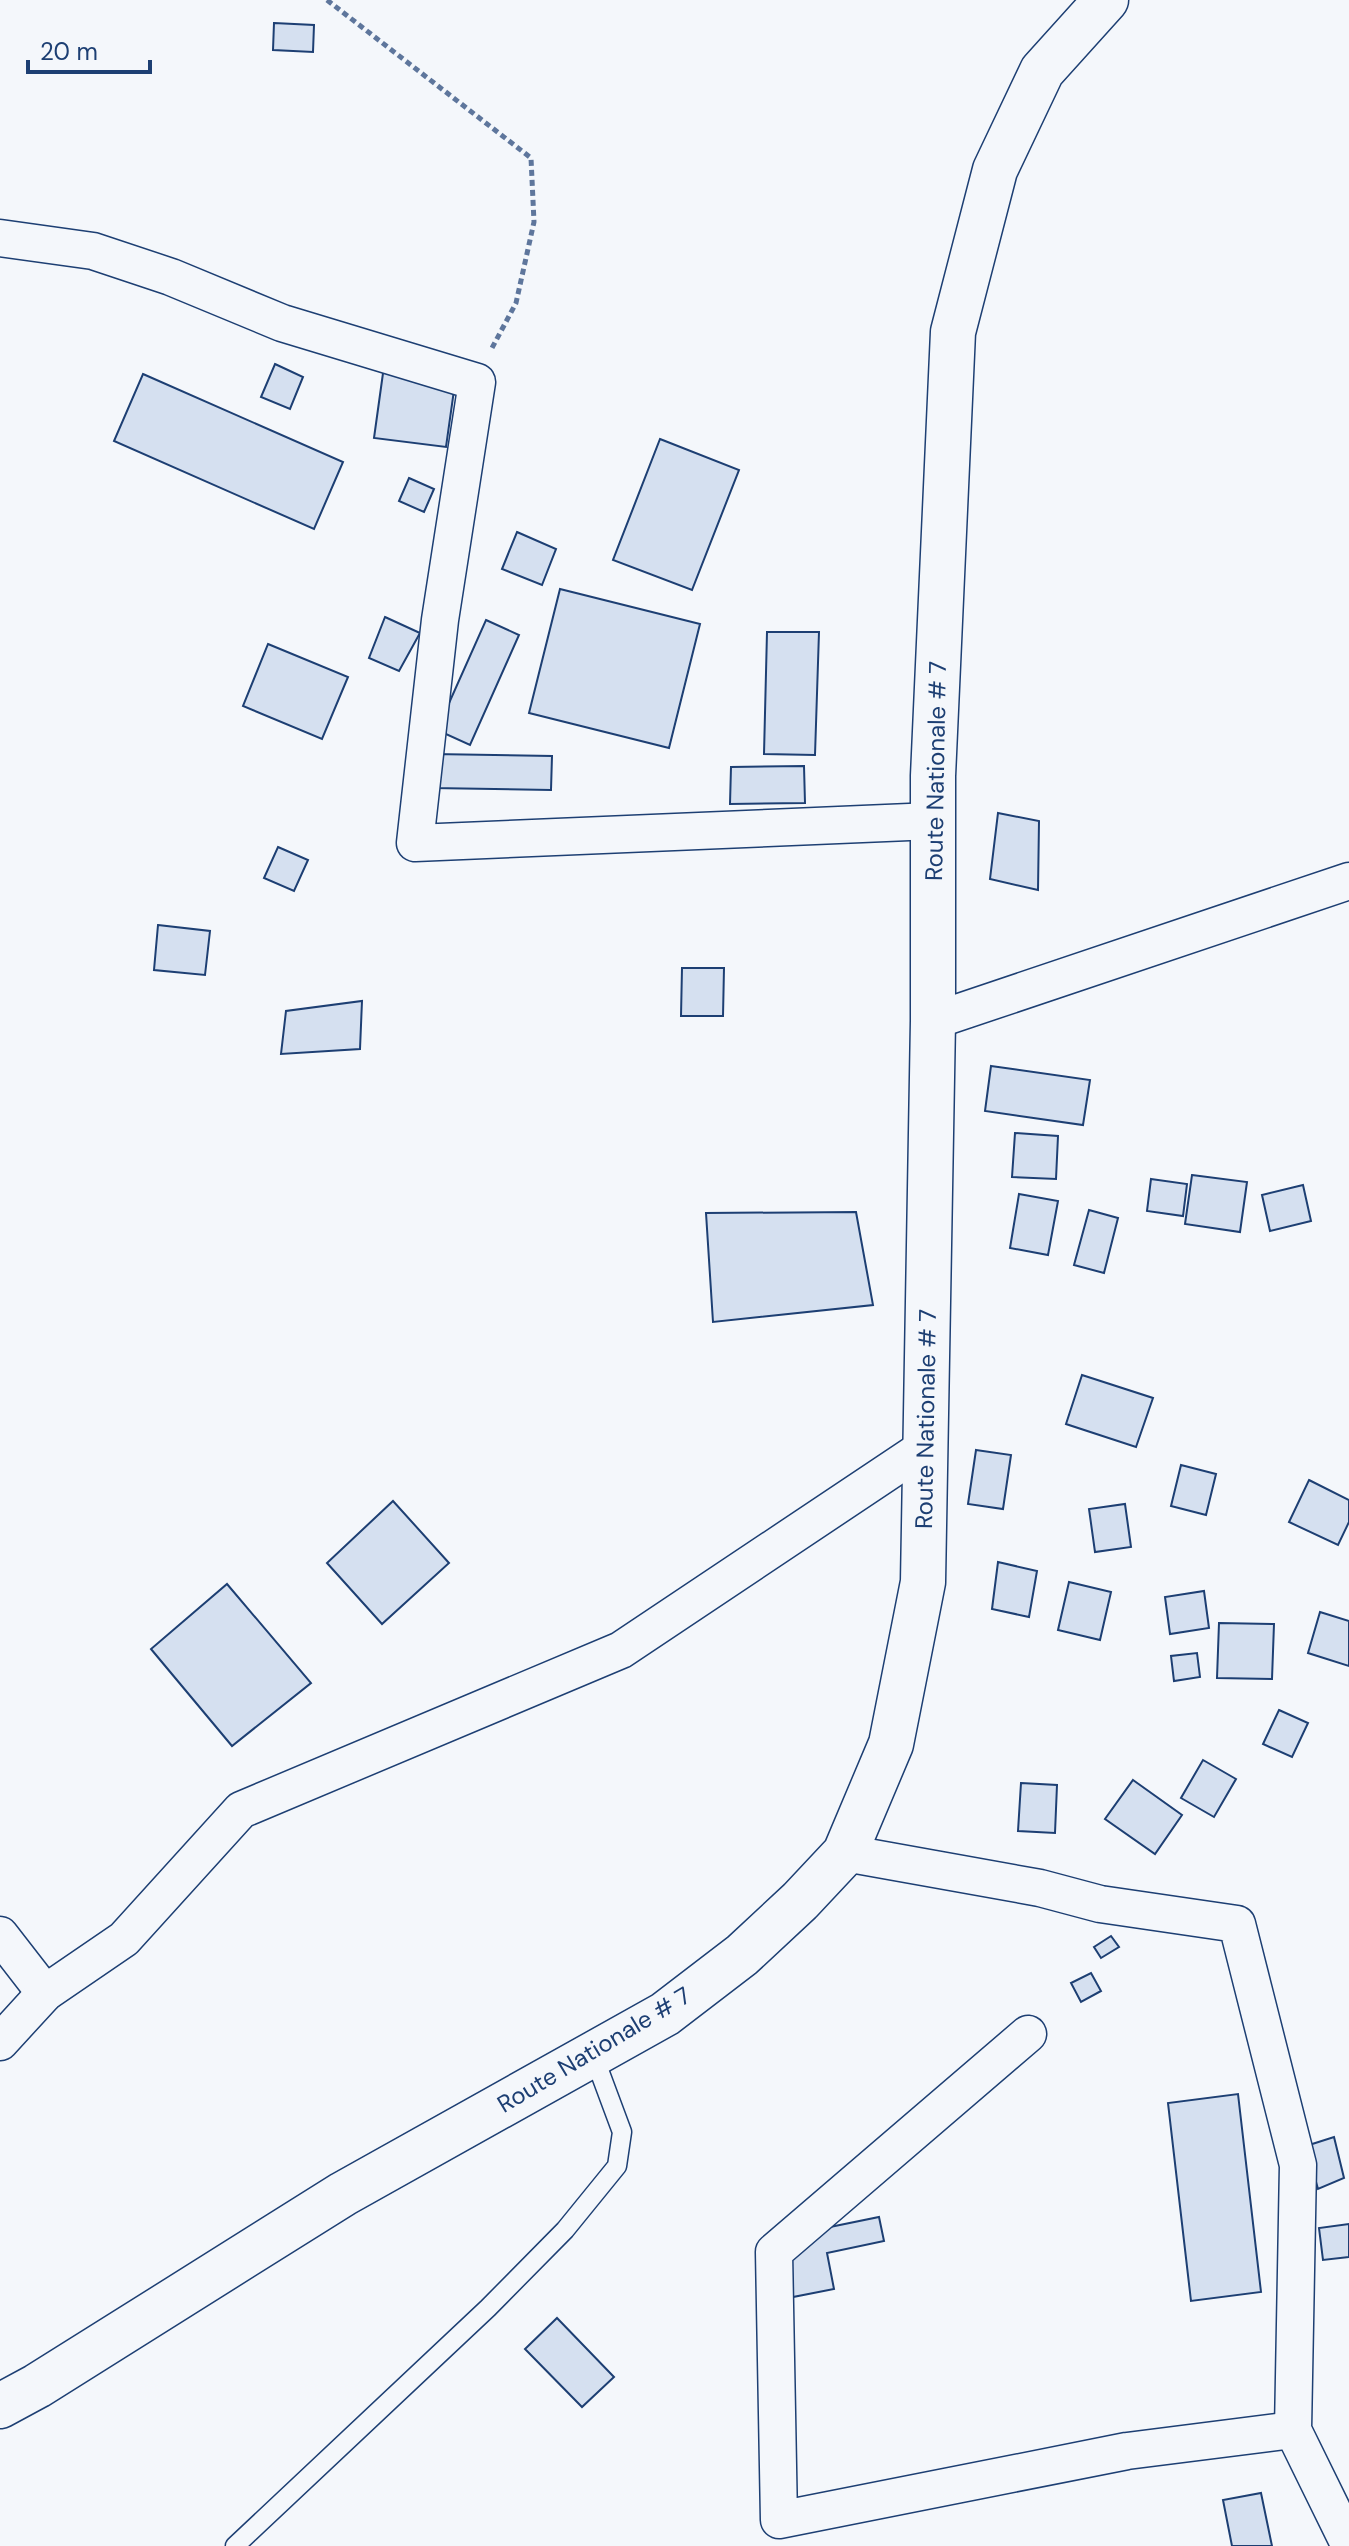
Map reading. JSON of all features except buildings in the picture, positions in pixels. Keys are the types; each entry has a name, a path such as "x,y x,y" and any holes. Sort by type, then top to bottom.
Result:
{"main road":[{"name":"Route Nationale # 7","path":"0,2406 37,2386 343,2194 665,2014 742,1955 800,1901 845,1853 891,1744 923,1582 933,1021 933,821 953,332 995,170 1042,71 1106,0"}],"street":[{"path":"0,238 93,251 171,277 282,323 477,382 440,620 415,843 933,821"},
{"path":"933,1021 1349,881"},
{"path":"0,2042 45,1993 124,1939 241,1810 621,1650 925,1447"},
{"path":"845,1853 1040,1888 1100,1904 1237,1924 1298,2165 1293,2430 1349,2544"},
{"path":"0,1935 45,1993"},
{"path":"1028,2034 774,2252 779,2520 1127,2451 1293,2430"}],"lane":[{"path":"235,2546 488,2308 565,2230 617,2166 622,2132 593,2054"}],"path":[{"path":"327,0 531,158 534,222 516,303 477,382"}]}
